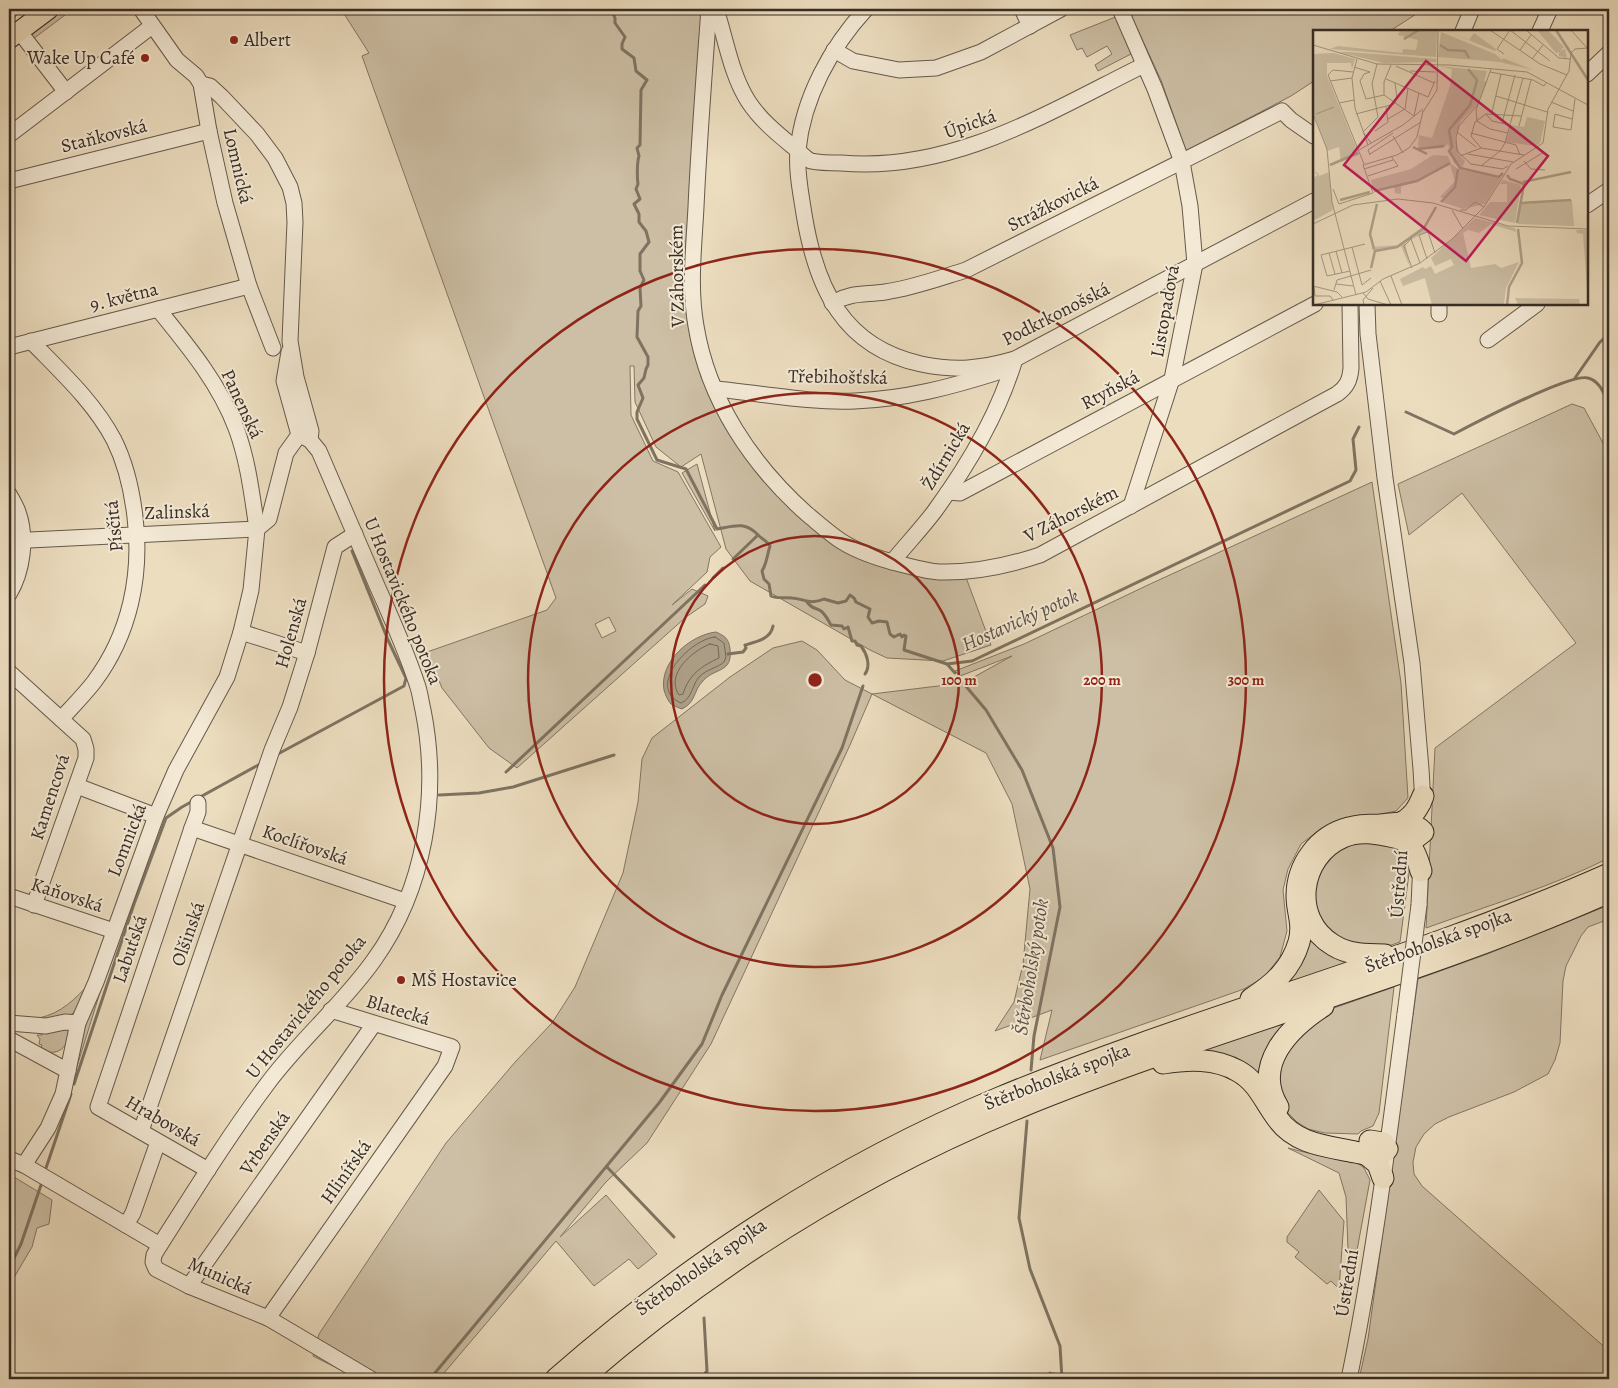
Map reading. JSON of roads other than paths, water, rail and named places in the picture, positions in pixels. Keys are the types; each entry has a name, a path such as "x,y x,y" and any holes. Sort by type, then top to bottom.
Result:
{"highway":[{"path":"1423,796 1418,809 1399,831 1369,832 1344,836 1328,846 1316,858 1307,877 1304,894 1306,909 1314,926 1333,946 1350,953 1364,955 1386,954 1429,945"},
{"path":"1213,1020 1267,988 1289,966 1297,948 1300,932 1301,919 1297,901 1299,880 1304,866 1314,850 1332,835 1348,828 1399,831 1414,839 1423,832"},
{"path":"1399,831 1412,848 1420,871"},
{"name":"Štěrboholská spojka","path":"556,1379 624,1322 720,1250 777,1213 858,1166 928,1130 996,1099 1114,1053 1429,945 1525,910 1609,874"},
{"name":"Štěrboholská spojka","path":"581,1379 620,1346 699,1285 774,1235 873,1176 951,1137 1022,1106 1121,1069 1476,946 1609,892"},
{"path":"1356,988 1317,1010 1290,1032 1276,1052 1271,1066 1270,1080 1276,1105 1283,1115 1297,1128 1321,1138 1374,1148"},
{"path":"1121,1069 1182,1061 1209,1061 1223,1064 1237,1070 1253,1083 1261,1092 1277,1118 1293,1134 1315,1144 1374,1148"},
{"path":"1383,1178 1374,1148 1390,1127"}],"main road":[{"path":"19,38 49,9"}],"street":[{"path":"141,9 177,60 196,76 201,84 210,86 216,91 257,134 275,158 290,187 294,203 295,222 290,341 284,381 305,437 286,453 269,519 257,529"},
{"name":"V Záhorském","path":"710,9 702,99 692,276 695,325 704,361 714,388 738,436 752,456 787,496 842,542 872,556 922,570 938,572 993,568 1040,555 1345,388 1352,368 1350,305"},
{"path":"716,9 737,81 749,102 765,122 798,151"},
{"name":"Podkrkonošská","path":"866,9 846,32 821,73 807,110 798,151 799,186 807,233 817,268 832,303 842,317 864,340 893,356 945,369 990,366 1015,359 1313,202"},
{"path":"1022,9 1030,26"},
{"path":"834,50 853,61 899,70 936,68 981,52 1061,9"},
{"name":"Listopadová","path":"1120,9 1155,89 1182,162 1190,206 1195,264 1172,380 1131,506"},
{"path":"1463,30 1472,9"},
{"path":"1540,30 1550,9"},
{"path":"9,135 48,98 66,92 152,26"},
{"path":"19,38 66,92"},
{"path":"1588,73 1609,53"},
{"name":"Úpická","path":"798,151 809,161 853,164 880,164 940,155 1000,135 1144,65"},
{"name":"Lomnická","path":"201,84 209,131 226,203 249,286 274,348"},
{"name":"Strážkovická","path":"832,303 845,296 885,292 922,284 966,270 1282,111 1291,120 1313,135"},
{"name":"Staňkovská","path":"9,181 209,131"},
{"path":"1588,205 1609,190"},
{"name":"9. května","path":"9,347 249,286"},
{"name":"Rtyňská","path":"948,492 960,492 1313,305"},
{"name":"Ústřední","path":"1367,305 1368,334 1386,478 1412,663 1423,796 1419,906 1390,1127"},
{"path":"1488,340 1536,305"},
{"name":"Panenská","path":"158,309 194,353 220,392 236,428 247,466 257,529"},
{"name":"Písčitá","path":"31,342 76,388 96,412 114,440 128,476 137,534 136,578 127,618 113,649 94,681 61,719"},
{"name":"Třebihošťská","path":"714,388 803,399 854,401 901,397 955,385 1000,372 1015,359"},
{"name":"Ždírnická","path":"892,562 948,492 985,431 1007,383 1015,359"},
{"name":"U Hostavického potoka","path":"156,1269 153,1262 154,1255 160,1244 267,1084 300,1043 374,960 393,929 419,863 427,826 430,763 427,731 417,685 319,451 305,437"},
{"path":"9,494 18,512 16,540 20,564 9,594"},
{"name":"Lomnická","path":"24,1165 48,1128 63,1094 78,1023 96,982 156,816 176,770 227,677 241,632 251,590 257,529"},
{"name":"Zalinská","path":"16,540 257,529"},
{"name":"Holenská","path":"272,750 288,715 335,547 355,534"},
{"path":"241,632 307,652"},
{"name":"Kamencová","path":"9,672 83,739 86,749 86,758 77,786 34,905"},
{"name":"Olšinská","path":"141,1131 272,750"},
{"path":"77,786 156,816"},
{"name":"Labuťská","path":"98,1107 198,812 198,803"},
{"name":"Koclířovská","path":"192,828 405,901"},
{"name":"Kaňovská","path":"9,896 114,931"},
{"name":"Blatecká","path":"331,1010 452,1047"},
{"path":"9,1023 46,1026 65,1022 78,1023"},
{"name":"Vrbenská","path":"188,1286 374,1024"},
{"path":"9,1039 68,1071"},
{"name":"Hlinířská","path":"268,1318 445,1066 452,1047"},
{"name":"Hrabovská","path":"98,1107 208,1170"},
{"path":"126,1225 134,1213 158,1142"},
{"path":"9,1159 24,1165 160,1244"},
{"name":"Ústřední","path":"1349,1379 1363,1314 1383,1178"},
{"name":"Munická","path":"156,1269 188,1286 268,1318 371,1379"}],"water":[{"path":"716,632 728,640 730,649 729,663 702,682 687,706 682,709 672,705 664,692 666,670 671,660 696,638"}],"waterway":[{"name":"Hostavický potok","path":"611,9 615,23 625,37 622,49 634,58 636,71 647,80 641,90 640,145 637,148 639,156 638,184 636,189 640,199 634,204 639,214 639,222 646,231 649,242 640,254 640,271 644,280 640,288 641,306 638,311 637,337 648,357 648,365 644,378 638,385 643,398 637,412 637,419 657,460 686,469 717,529 744,526 769,544 767,559 762,571 764,579 769,584 771,596 811,602 824,599 838,603 846,601 850,595 856,602 870,609 868,617 872,623 879,621 887,622 890,634 894,637 900,634 902,637 906,636 904,650 947,664 972,661 1350,481 1356,470 1353,439 1359,427"},
{"path":"1575,378 1600,342 1609,334"},
{"name":"Hostavický potok","path":"1406,412 1454,434 1501,410 1563,383 1588,378 1599,385 1609,404"},
{"path":"733,559 758,535"},
{"path":"276,755 404,686 406,678 388,640 352,551"},
{"path":"713,578 723,568"},
{"path":"506,772 705,585"},
{"path":"807,602 823,613 831,625 842,626 844,629 848,627 852,641 861,646 865,653 868,664 865,674"},
{"path":"728,654 743,652 746,648 745,645 766,637 773,626"},
{"name":"Štěrboholský potok","path":"947,664 955,673"},
{"name":"Štěrboholský potok","path":"964,684 986,710 1022,770 1053,848 1060,907 1034,1036 1031,1070"},
{"path":"430,1379 659,1103 702,1044 722,995 842,748 863,686"},
{"path":"439,795 479,793 513,787 614,755"},
{"path":"74,1084 134,904 166,818 182,807 262,763"},
{"path":"46,1168 71,1094"},
{"name":"Štěrboholský potok","path":"1027,1121 1019,1218 1030,1269 1060,1346 1062,1379"},
{"path":"607,1167 674,1237"},
{"path":"9,1268 21,1244 41,1185"},
{"path":"701,1379 707,1371 704,1318"}],"place":[{"name":"Albert","path":"234,40"},
{"name":"Wake Up Café","path":"145,58"},
{"name":"MŠ Hostavice","path":"401,980"}]}
